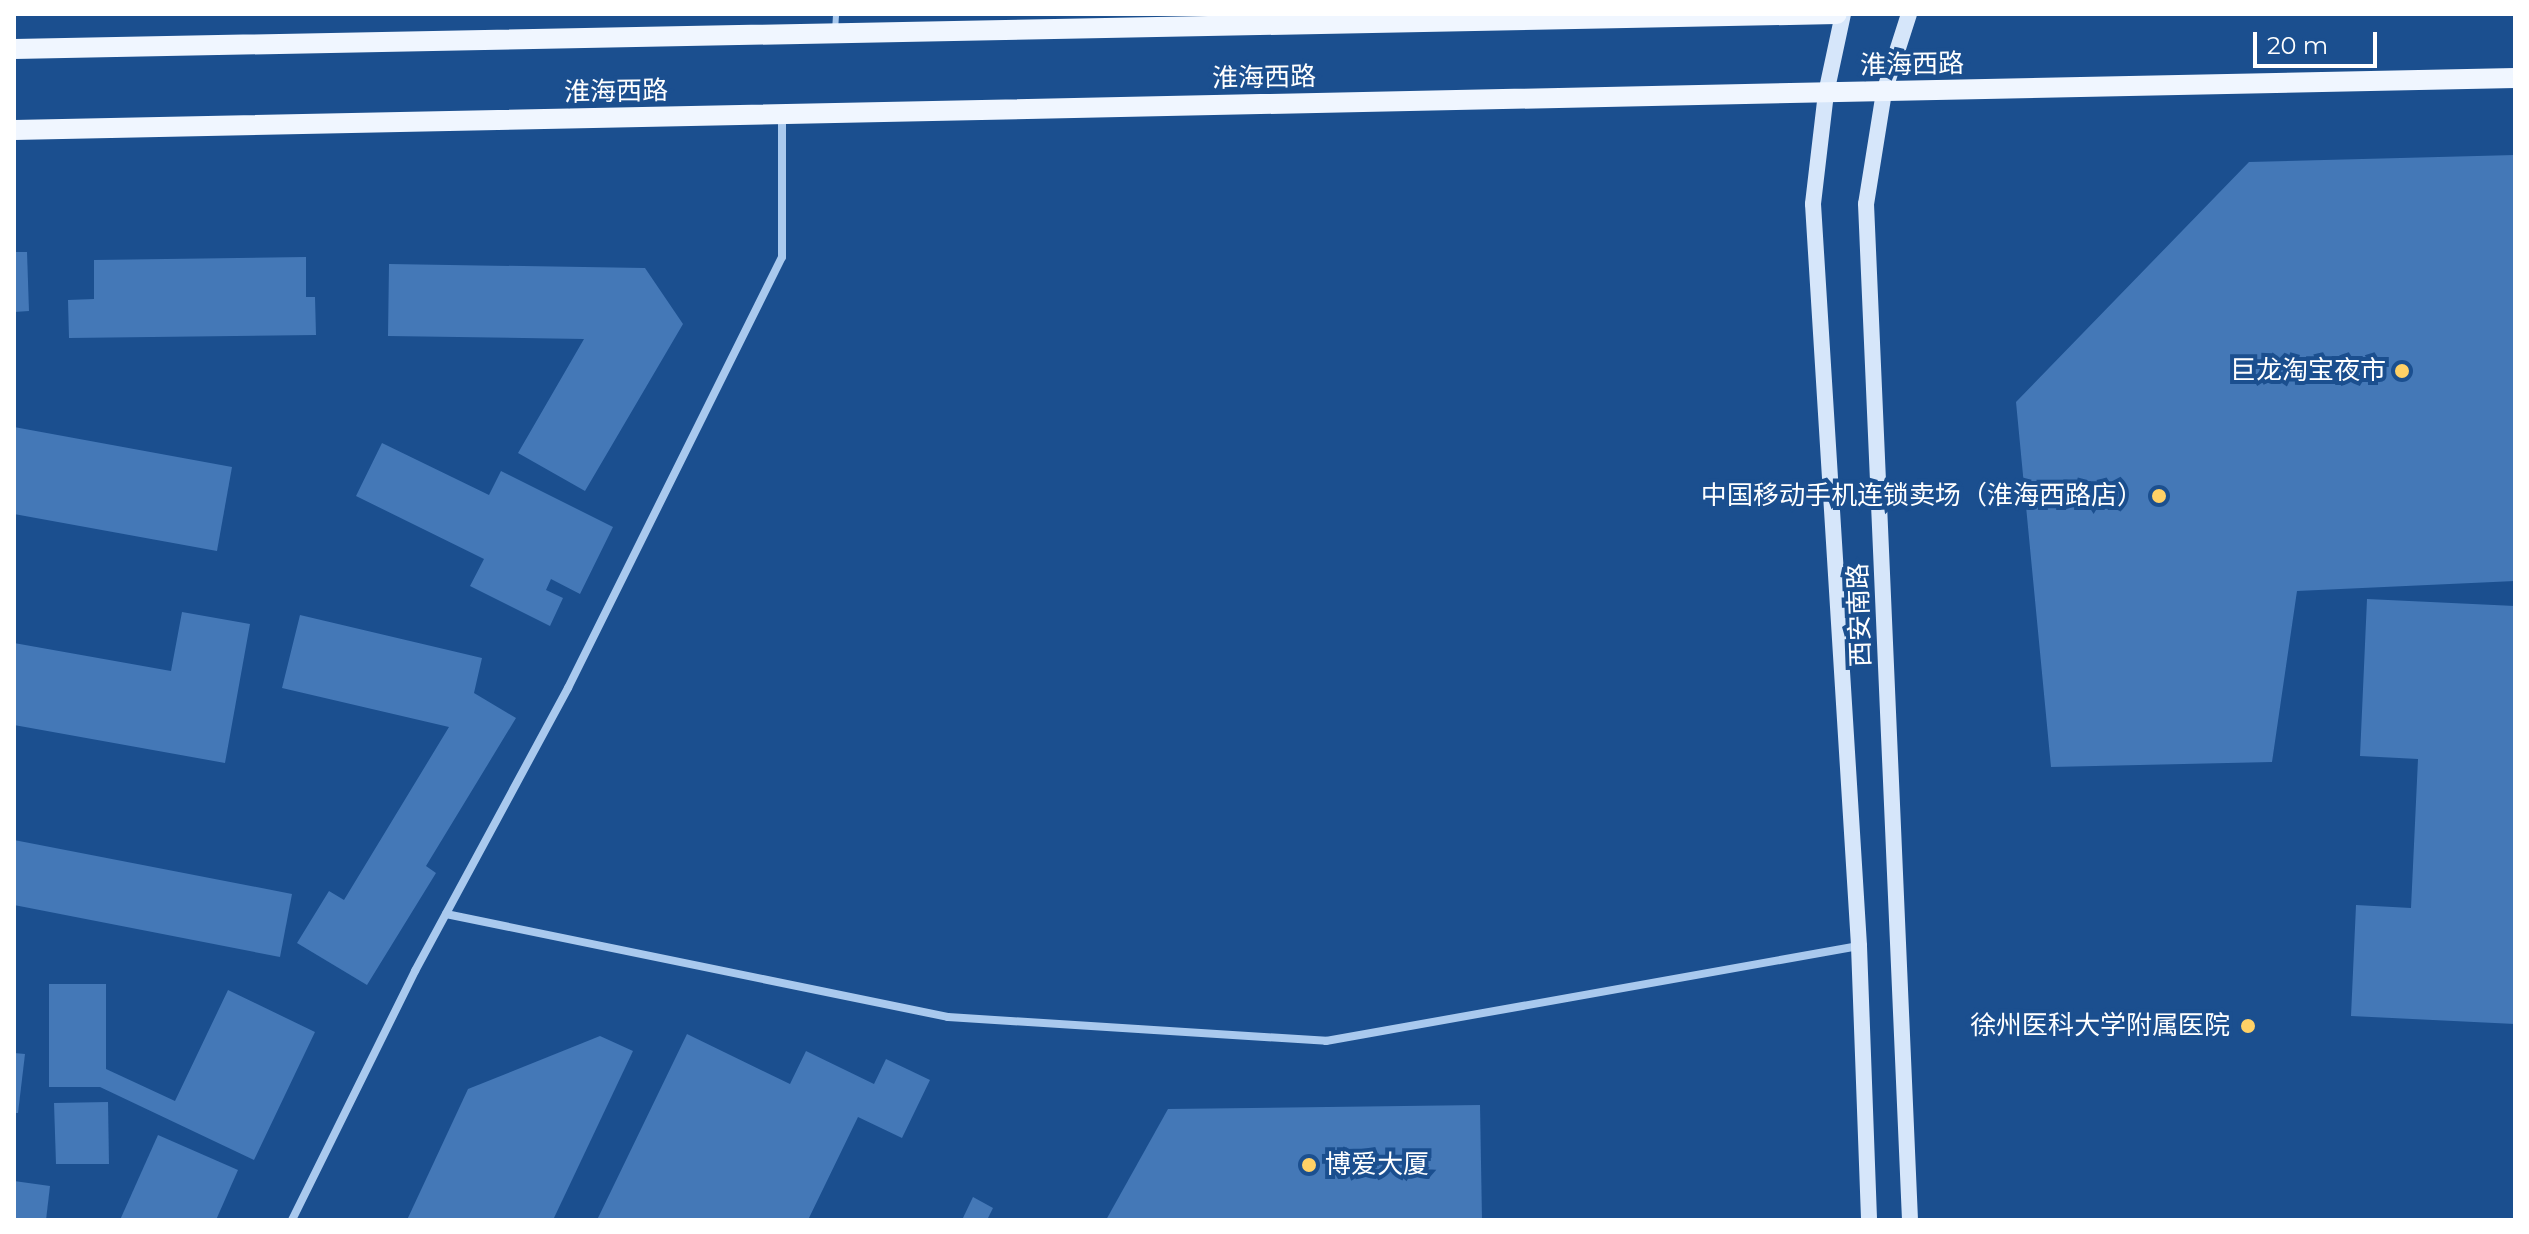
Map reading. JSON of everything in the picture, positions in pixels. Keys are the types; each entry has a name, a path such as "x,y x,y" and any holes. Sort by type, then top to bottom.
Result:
{"main road":[{"name":"淮海西路","path":"14,49 836,24 1840,14"},
{"name":"西安南路","path":"1840,14 1826,93 1813,204 1859,946 1869,1220"},
{"name":"西安南路","path":"1909,14 1884,92 1866,204 1910,1220"},
{"name":"淮海西路","path":"14,130 2515,78"}],"street":[{"path":"292,1220 446,914 568,688 782,257 782,114"},
{"path":"446,914 948,1017 1326,1041 1859,946"}],"building":[{"path":"2515,155 2515,581 2297,591 2272,762 2051,767 2016,402 2249,162"},
{"path":"14,252 27,252 29,311 14,312"},
{"path":"306,257 306,297 315,297 316,335 69,338 68,300 94,299 94,260"},
{"path":"389,264 645,268 683,324 585,491 518,453 584,339 388,336"},
{"path":"14,427 232,467 217,551 14,514"},
{"path":"382,443 489,495 501,471 613,527 580,594 551,579 546,590 563,598 550,626 470,586 484,559 356,496"},
{"path":"2367,599 2515,606 2515,1024 2351,1016 2356,905 2411,908 2418,759 2360,756"},
{"path":"182,612 250,624 225,763 14,725 14,643 171,671"},
{"path":"300,615 482,658 474,693 516,718 426,866 436,873 367,985 297,943 329,891 344,900 449,727 282,688"},
{"path":"14,840 292,894 280,957 14,905"},
{"path":"49,984 106,984 106,1069 175,1101 228,990 315,1032 254,1160 100,1087 49,1087"},
{"path":"687,1034 790,1084 806,1051 874,1084 886,1059 930,1080 902,1138 858,1117 808,1220 597,1220"},
{"path":"600,1036 633,1051 553,1220 407,1220 468,1089"},
{"path":"14,1053 25,1054 18,1113 14,1113"},
{"path":"108,1102 109,1164 56,1164 54,1103"},
{"name":"博爱大厦","path":"1480,1105 1482,1220 1106,1220 1168,1109"},
{"path":"158,1135 238,1170 216,1220 120,1220"},
{"path":"14,1181 50,1186 46,1220 14,1220"},
{"path":"973,1197 993,1208 987,1220 962,1220"}],"place":[{"name":"巨龙淘宝夜市","path":"2402,371"},
{"name":"中国移动手机连锁卖场（淮海西路店）","path":"2159,496"},
{"name":"徐州医科大学附属医院","path":"2248,1026"},
{"name":"博爱大厦","path":"1309,1165"}]}
